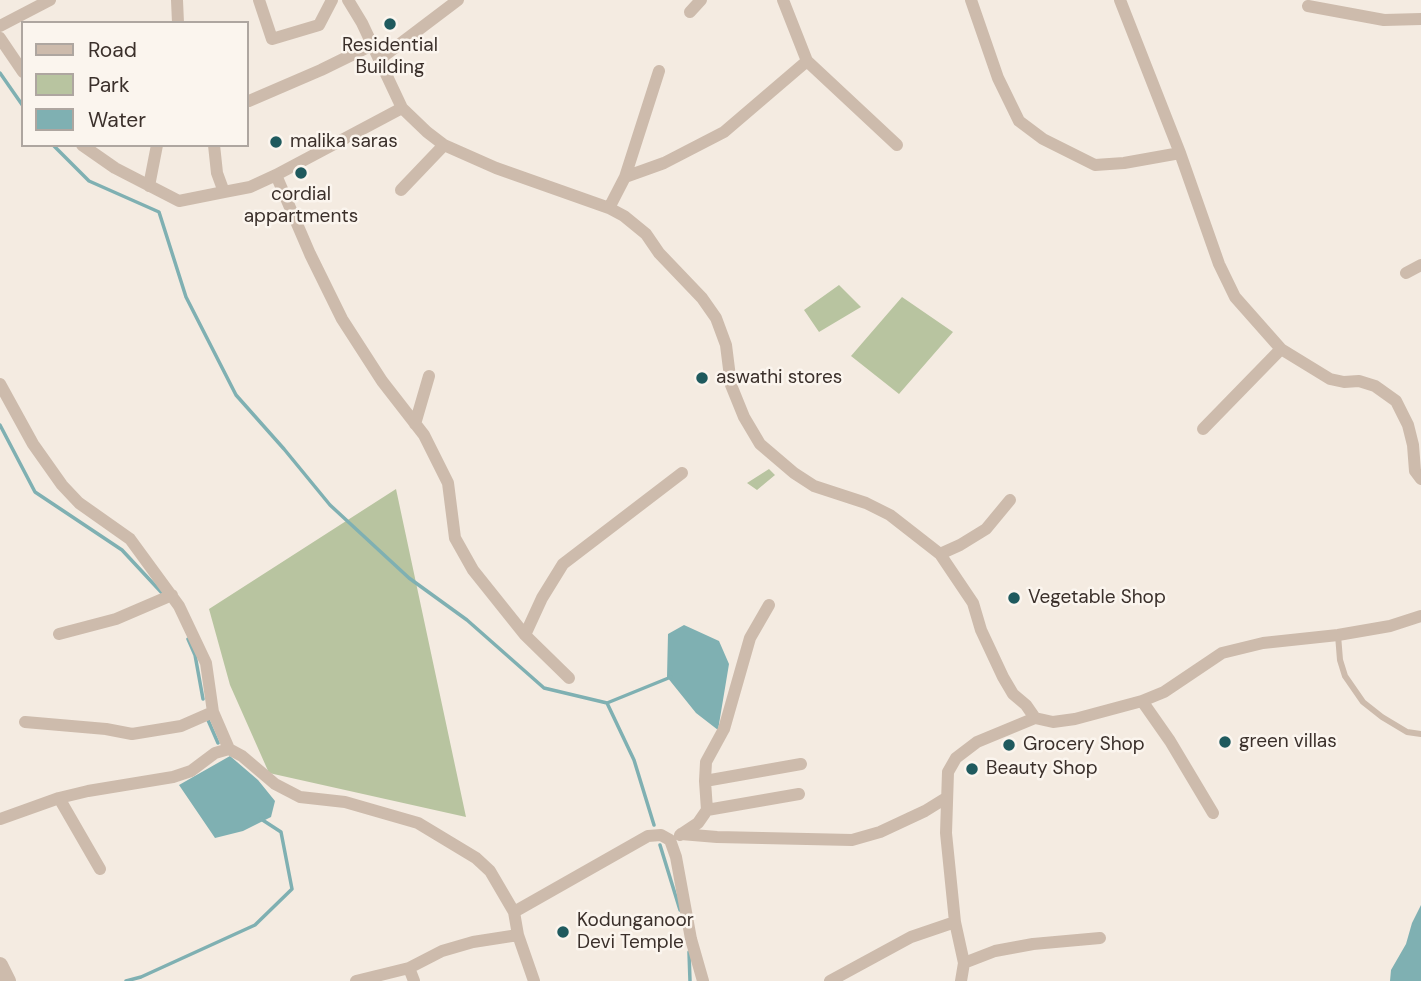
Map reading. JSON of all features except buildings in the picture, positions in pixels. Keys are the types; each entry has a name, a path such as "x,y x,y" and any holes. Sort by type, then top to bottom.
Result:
{"street":[{"path":"0,26 50,0"},
{"path":"177,0 178,21"},
{"path":"260,0 272,39 319,25 332,0"},
{"path":"348,0 362,23 402,108 427,132 444,145 496,168 609,208 646,234 659,253 702,298 716,318 726,345 731,385 744,417 760,444 814,486 866,503 890,515 940,554 973,603 1003,677 1013,694 1026,705 1035,718"},
{"path":"380,59 458,0"},
{"path":"690,12 701,0"},
{"path":"783,0 807,61 898,145"},
{"path":"971,0 998,78 1020,121 1043,139 1095,165 1180,153"},
{"path":"1119,0 1180,153 1219,264 1235,296 1281,349 1330,379 1359,381 1375,386 1396,401 1408,425 1415,471 1421,479"},
{"path":"1308,6 1384,20 1421,19"},
{"path":"0,38 21,69"},
{"path":"249,101 372,45"},
{"path":"625,177 664,163 724,132 807,61"},
{"path":"609,208 625,177 659,71"},
{"path":"85,147 115,168 179,201 250,187 402,108"},
{"path":"401,190 444,145"},
{"path":"149,186 157,147"},
{"path":"214,147 217,173 224,192"},
{"path":"276,175 342,319 382,381 424,435 448,483 455,538 473,570 525,635 569,678"},
{"path":"1406,273 1421,265"},
{"path":"1203,429 1281,349"},
{"path":"415,424 429,376"},
{"path":"0,384 33,444 62,485 79,503 130,539 172,595 206,663 213,712 229,749 242,756 275,785 300,797 345,802 418,823 476,858 490,871 514,912 518,935 534,981"},
{"path":"525,635 542,598 563,564 682,473"},
{"path":"940,554 986,528 1010,500"},
{"path":"59,634 116,619 172,595"},
{"path":"676,837 698,823 707,810 706,762 724,729 750,638 769,605"},
{"path":"961,981 964,963 955,922 948,866 946,798 947,772 956,758 977,742 1035,718 1053,722 1074,719 1142,701 1164,692 1222,653 1263,643 1390,626 1421,616"},
{"path":"1142,701 1170,741 1213,813"},
{"path":"25,722 132,734 181,726 213,712"},
{"path":"0,819 59,798 173,777 191,771 215,753 229,749"},
{"path":"705,781 801,764"},
{"path":"707,810 799,794"},
{"path":"59,798 100,869"},
{"path":"514,912 648,836 852,840 880,832 946,798"},
{"path":"676,837 676,858 691,939 703,981"},
{"path":"830,981 911,937 955,922"},
{"path":"356,981 409,968 442,951 473,942 518,935"},
{"path":"964,963 995,951 1033,944 1100,938"},
{"path":"0,965 8,981"},
{"path":"409,968 414,981"}],"lane":[{"path":"1338,635 1340,660 1345,676 1363,702 1408,732 1421,734"}],"green space":[{"path":"839,285 861,307 819,332 804,310"},
{"path":"902,297 953,332 899,394 851,356"},
{"path":"769,469 775,475 757,490 747,483"},
{"path":"396,489 466,817 269,773 230,685 209,609"}],"water":[{"path":"684,625 719,641 729,664 718,730 696,713 667,677 668,634"},
{"path":"230,756 258,780 275,801 271,817 243,831 215,838 179,785"},
{"path":"1421,905 1421,981 1390,981 1391,970 1406,944"}],"waterway":[{"path":"0,73 21,103"},
{"path":"55,147 89,181 159,212 186,297 236,395 330,505 409,578 467,620 544,688 607,703 671,677"},
{"path":"0,425 35,492 122,550 162,593"},
{"path":"188,639 195,655 203,699"},
{"path":"607,703 634,760 654,825"},
{"path":"208,720 218,743"},
{"path":"126,981 141,977 255,925 292,889 281,832 261,819"},
{"path":"660,845 680,910"},
{"path":"689,952 690,981"}],"place":[{"name":"Residential Building","path":"390,24"},
{"name":"malika saras","path":"276,142"},
{"name":"cordial appartments","path":"301,173"},
{"name":"aswathi stores","path":"702,378"},
{"name":"Vegetable Shop","path":"1014,598"},
{"name":"green villas","path":"1225,742"},
{"name":"Grocery Shop","path":"1009,745"},
{"name":"Beauty Shop","path":"972,769"},
{"name":"Kodunganoor Devi Temple","path":"563,932"}]}
